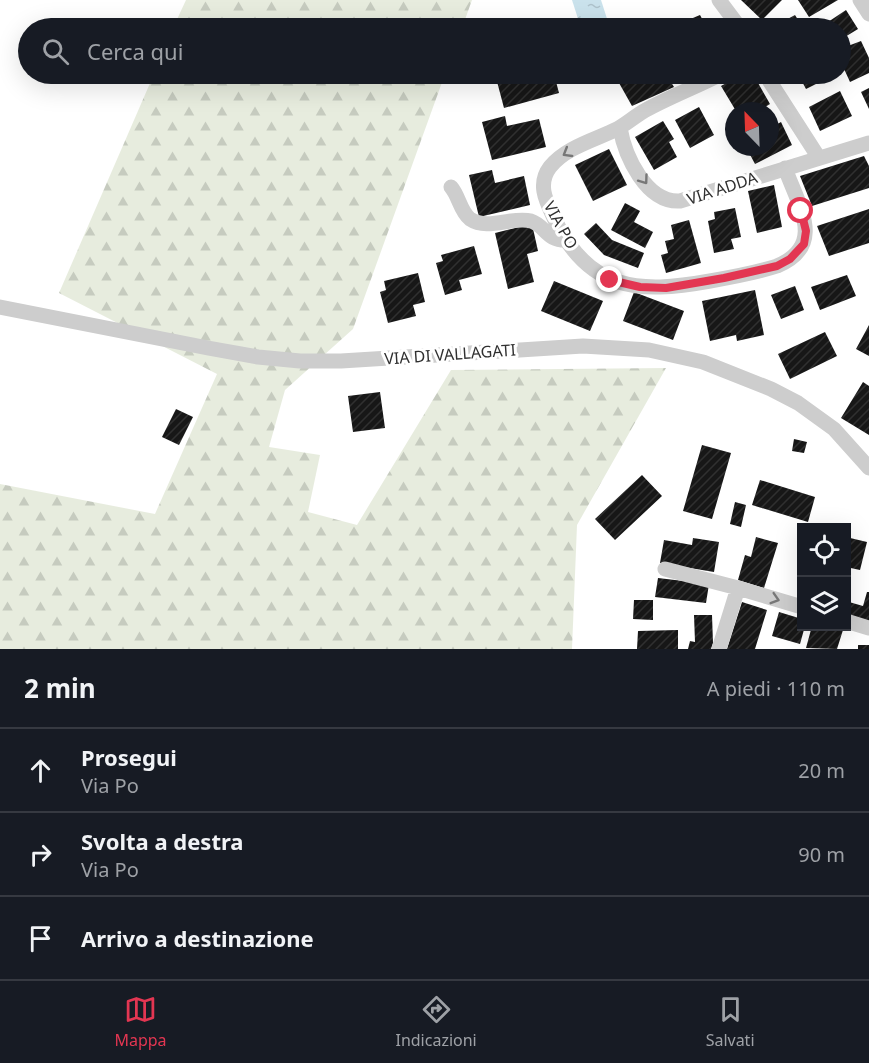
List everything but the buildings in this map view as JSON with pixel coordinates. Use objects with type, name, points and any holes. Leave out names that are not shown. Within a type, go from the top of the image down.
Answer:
[{"type":"street","points":[[719,0],[732,18]]},
{"type":"street","points":[[860,0],[869,14]]},
{"type":"street","points":[[620,128],[645,111],[700,84]]},
{"type":"street","points":[[771,84],[819,158]]},
{"type":"street","name":"VIA ADDA","points":[[620,128],[625,145],[642,178],[658,196],[665,200],[680,201],[869,143]]},
{"type":"street","name":"VIA PO","points":[[620,128],[562,155],[547,173],[543,184],[545,196],[559,228],[575,253],[595,271],[610,280],[640,287],[678,287],[770,268],[790,259],[799,251],[805,240],[804,221],[785,168]]},
{"type":"street","points":[[452,187],[465,213],[472,220],[486,223],[529,221],[552,238],[567,240]]},
{"type":"street","name":"VIA DI VALLAGATI","points":[[0,307],[258,357],[300,361],[341,361],[583,346],[649,350],[704,362],[771,389],[798,403],[834,429],[869,468]]},
{"type":"street","points":[[665,569],[797,606]]},
{"type":"street","points":[[719,648],[738,588]]},
{"type":"street","points":[[851,623],[869,628]]},
{"type":"green space","points":[[186,0],[472,0],[466,18],[178,18]]},
{"type":"green space","points":[[150,84],[441,84],[353,329],[285,390],[269,447],[320,455],[308,512],[357,525],[451,370],[666,368],[577,525],[572,649],[0,649],[0,484],[155,514],[217,374],[59,293]]},
{"type":"water","points":[[572,0],[601,0],[607,18],[578,18]]},
{"type":"route","points":[[610,280],[640,287],[678,287],[777,266],[790,259],[804,244],[806,231],[801,211]]}]
